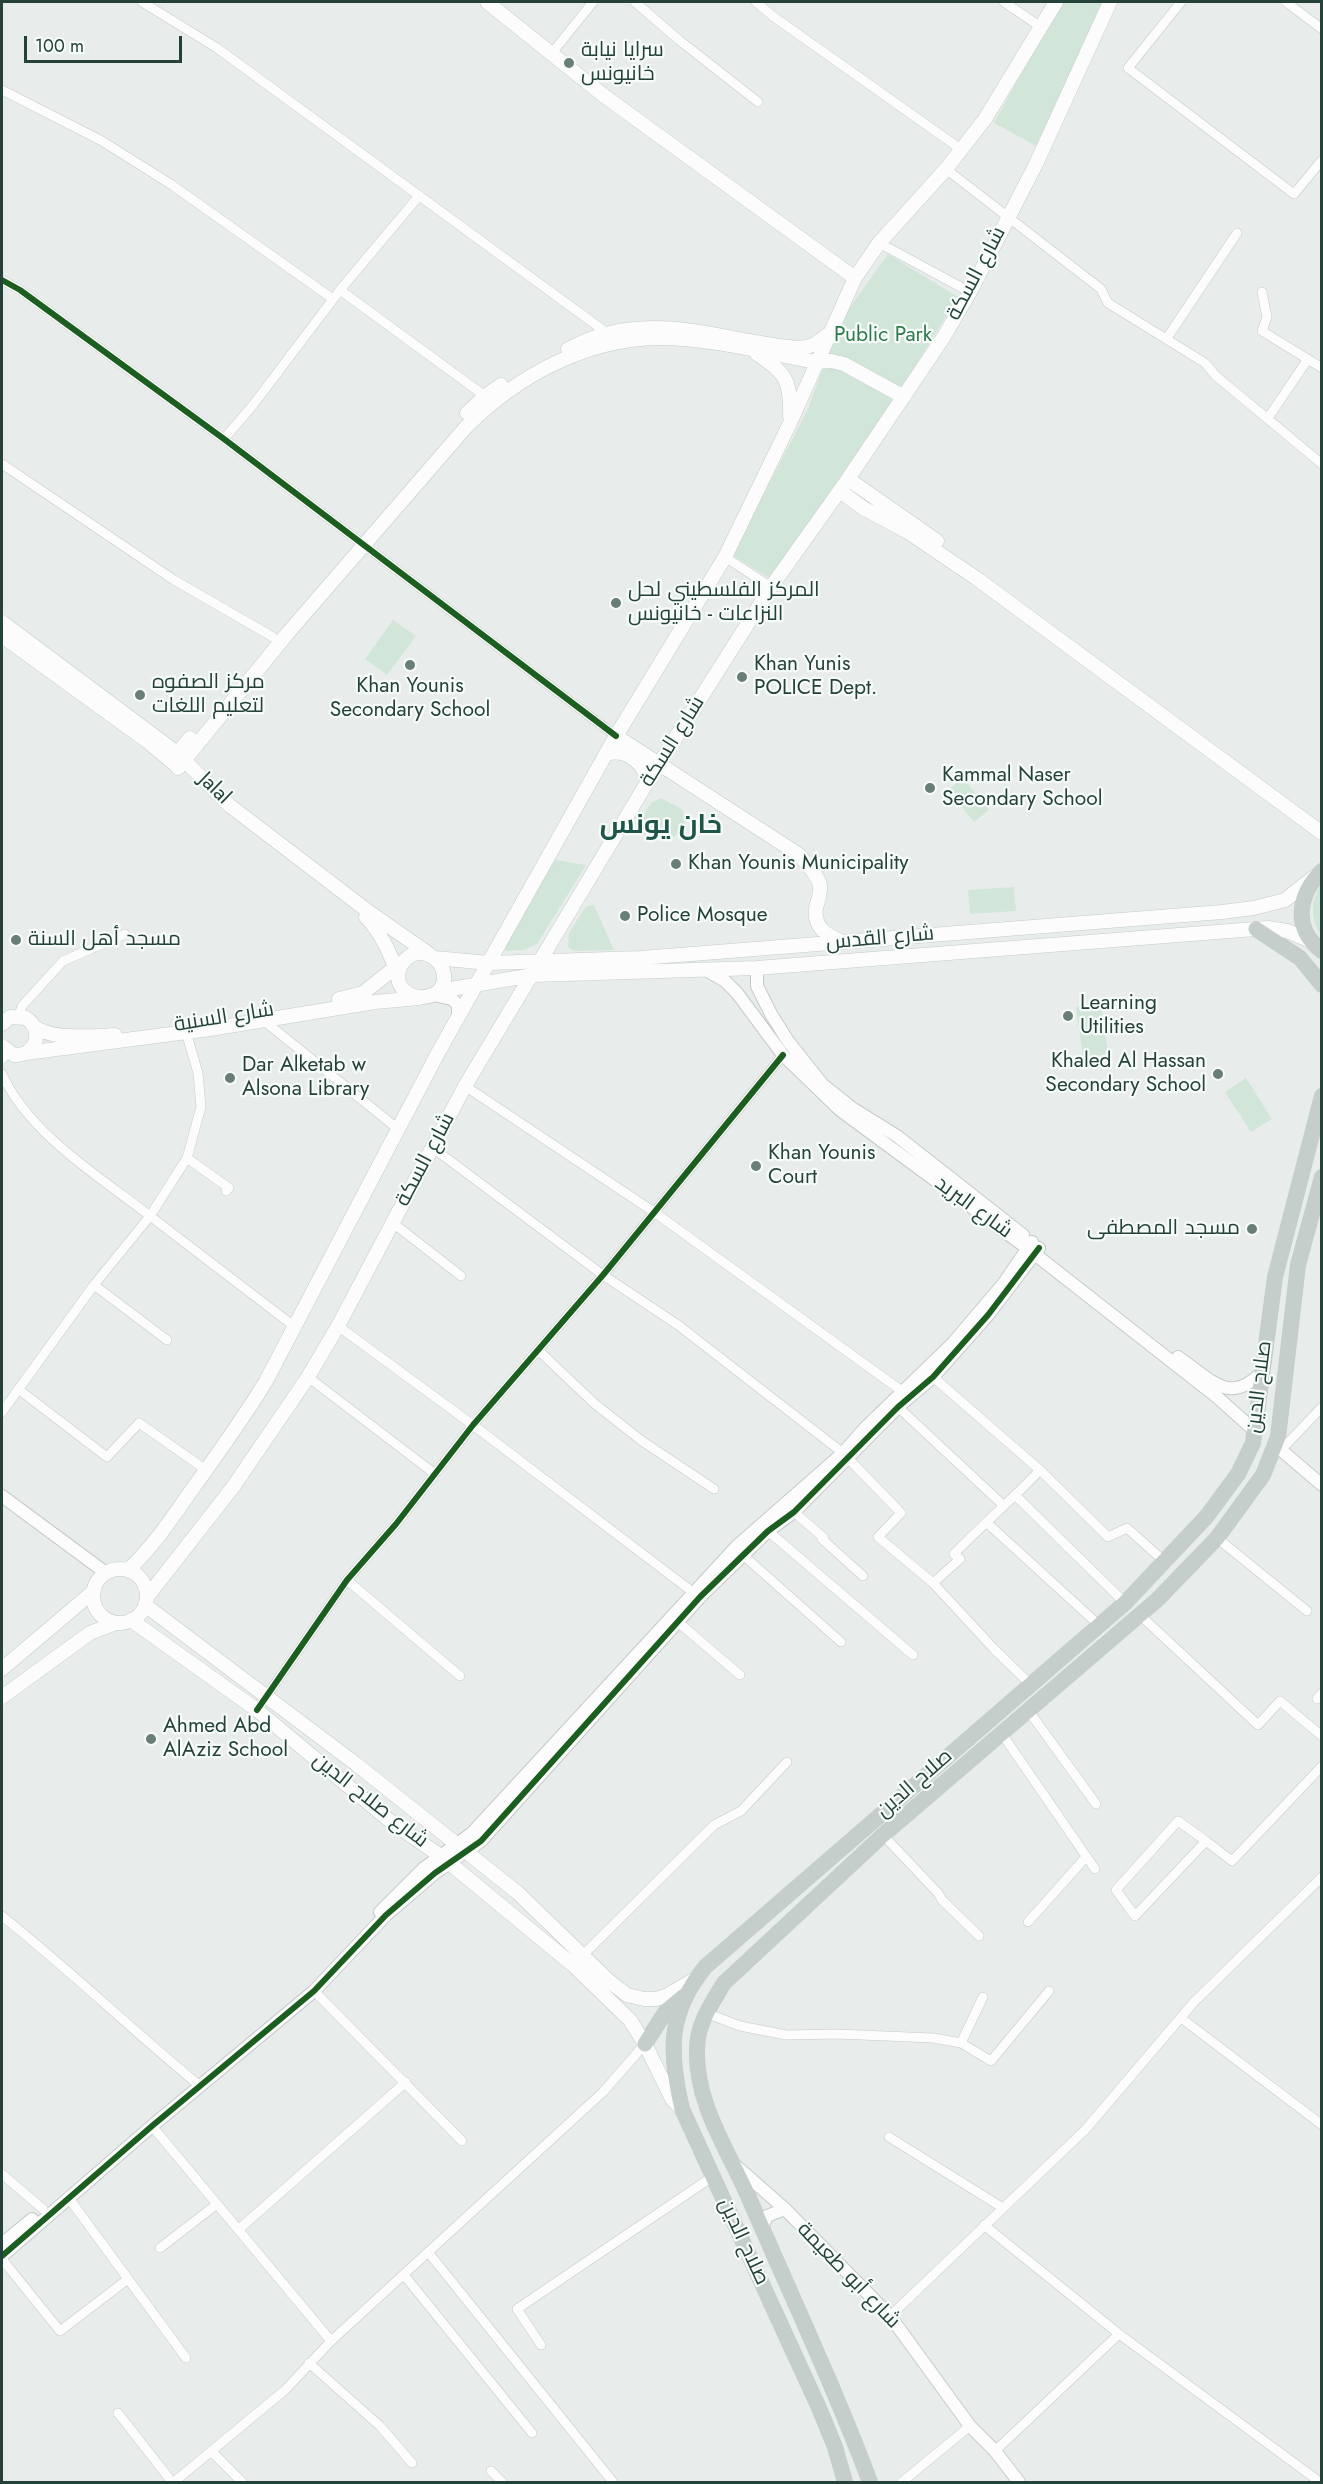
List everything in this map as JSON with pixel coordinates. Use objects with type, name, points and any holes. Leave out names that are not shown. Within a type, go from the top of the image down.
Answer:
[{"type":"highway","points":[[1318,949],[1302,920],[1301,906],[1304,893],[1319,874]]},
{"type":"highway","points":[[1256,929],[1300,958],[1322,985]]},
{"type":"highway","name":"صلاح الدين","points":[[845,2482],[835,2446],[819,2408],[682,2109],[672,2050],[675,2021],[686,1995],[705,1967],[1125,1603],[1207,1516],[1238,1474],[1253,1443],[1275,1277],[1315,1144],[1322,1096]]},
{"type":"highway","name":"صلاح الدين","points":[[870,2482],[762,2228],[710,2116],[699,2076],[696,2049],[699,2031],[706,2013],[724,1983],[883,1835],[1140,1615],[1196,1562],[1217,1538],[1263,1475],[1278,1446],[1298,1265],[1322,1177]]},
{"type":"highway","points":[[1025,1688],[1016,1702],[1027,1712]]},
{"type":"highway","points":[[645,2044],[666,2011],[686,1995]]},
{"type":"main road","points":[[487,2],[603,95],[855,278]]},
{"type":"main road","name":"شارع السكة","points":[[128,1570],[143,1556],[239,1425],[295,1328],[458,1017],[616,736],[726,556],[790,423],[855,278],[879,243],[962,150],[1005,88],[1056,2]]},
{"type":"main road","name":"شارع السكة","points":[[146,1601],[233,1487],[308,1377],[338,1326],[465,1086],[648,782],[771,587],[904,397],[970,292],[1035,164],[1110,2]]},
{"type":"main road","points":[[178,761],[281,640],[458,422],[485,396],[543,360],[607,333],[632,329],[679,328],[807,348],[818,343],[831,332]]},
{"type":"main road","points":[[178,761],[273,637],[472,421],[497,398],[541,370],[584,352],[625,341],[660,338],[695,340],[817,362],[831,361],[844,364],[904,397]]},
{"type":"main road","points":[[753,351],[775,366],[783,375],[790,398],[790,423]]},
{"type":"main road","points":[[848,479],[916,526],[1322,823]]},
{"type":"main road","points":[[840,491],[863,508],[908,532],[976,578],[1322,833]]},
{"type":"main road","name":"Jalal","points":[[2,622],[178,761],[229,805],[369,912],[432,956]]},
{"type":"main road","name":"Jalal","points":[[2,636],[178,761],[226,809],[256,829],[364,915],[382,938],[399,970]]},
{"type":"main road","points":[[616,736],[798,854],[819,882],[820,896],[816,909],[819,925],[829,936],[845,943]]},
{"type":"main road","points":[[606,754],[618,752],[633,758],[644,769],[648,782]]},
{"type":"main road","name":"شارع القدس","points":[[432,956],[489,963],[541,962],[845,943],[1254,908],[1285,900],[1319,874]]},
{"type":"main road","name":"شارع القدس","points":[[436,993],[533,975],[757,968],[1268,928],[1287,931],[1318,949]]},
{"type":"main road","points":[[414,954],[432,956],[440,963],[444,978],[436,993],[419,998],[406,992],[399,970],[414,954]]},
{"type":"main road","name":"شارع السنية","points":[[8,1017],[26,1017],[35,1027],[48,1034],[113,1035],[354,996],[399,970]]},
{"type":"main road","name":"شارع السنية","points":[[4,1053],[20,1055],[375,1002],[419,998]]},
{"type":"main road","points":[[26,1053],[31,1050],[37,1040],[35,1027]]},
{"type":"main road","points":[[2,1697],[90,1633],[131,1620],[141,1613],[146,1601],[142,1580],[128,1570],[119,1569],[106,1573],[97,1582],[94,1591],[96,1608],[101,1615],[116,1623]]},
{"type":"main road","points":[[2,1669],[94,1591]]},
{"type":"main road","name":"شارع صلاح الدين","points":[[146,1601],[518,1893],[609,1981],[627,1995],[649,2000],[666,1996],[695,1979]]},
{"type":"main road","name":"شارع صلاح الدين","points":[[131,1620],[257,1710],[390,1821],[446,1861],[573,1965],[630,2020],[645,2044],[672,2099],[682,2109]]},
{"type":"street","points":[[142,2],[217,48],[607,333]]},
{"type":"street","points":[[552,53],[593,2]]},
{"type":"street","points":[[635,2],[758,102]]},
{"type":"street","points":[[756,2],[962,150]]},
{"type":"street","points":[[1004,2],[1041,27]]},
{"type":"street","points":[[1181,2],[1128,68],[1294,194],[1322,160]]},
{"type":"street","points":[[1286,2],[1322,29]]},
{"type":"street","points":[[2,90],[102,141],[172,185],[333,298]]},
{"type":"street","points":[[946,169],[1101,289],[1108,303],[1205,363],[1216,376],[1322,464]]},
{"type":"street","points":[[224,439],[253,405],[333,298],[419,196]]},
{"type":"street","points":[[1167,338],[1237,233]]},
{"type":"street","points":[[879,243],[970,292]]},
{"type":"street","points":[[2,280],[20,290],[224,439],[616,736]]},
{"type":"street","points":[[340,290],[485,396]]},
{"type":"street","points":[[1262,292],[1267,317],[1262,331],[1322,368]]},
{"type":"street","points":[[1268,418],[1308,359]]},
{"type":"street","points":[[2,464],[174,580],[273,637]]},
{"type":"street","points":[[726,556],[771,587]]},
{"type":"street","points":[[8,1017],[22,1006],[63,961],[125,934]]},
{"type":"street","name":"شارع البريد","points":[[757,968],[757,986],[771,1014],[788,1041],[823,1085],[852,1108],[897,1136],[1217,1397],[1255,1431]]},
{"type":"street","name":"شارع البريد","points":[[706,970],[725,981],[738,993],[783,1055],[840,1110],[1033,1248],[1171,1353],[1230,1389],[1243,1388],[1251,1384],[1263,1371]]},
{"type":"street","points":[[436,993],[458,1005],[458,1017]]},
{"type":"street","points":[[263,1020],[398,1129]]},
{"type":"street","points":[[2,1412],[94,1285],[150,1216],[187,1158],[201,1107],[198,1074],[186,1032]]},
{"type":"street","points":[[257,1710],[346,1580],[396,1524],[473,1425],[603,1275],[783,1055]]},
{"type":"street","points":[[2,1074],[8,1089],[23,1109],[52,1140],[295,1328]]},
{"type":"street","points":[[465,1086],[654,1212],[906,1394]]},
{"type":"street","points":[[433,1148],[603,1275],[678,1325],[846,1456],[901,1513],[878,1537],[933,1583],[994,1649],[1025,1688]]},
{"type":"street","points":[[187,1158],[229,1188],[226,1191]]},
{"type":"street","points":[[393,1223],[461,1276]]},
{"type":"street","points":[[2,2244],[171,2103],[314,1991],[386,1915],[460,1849],[472,1833],[697,1595],[745,1539],[846,1456],[898,1407],[906,1394],[933,1377],[994,1307],[1033,1248]]},
{"type":"street","points":[[460,1849],[481,1841],[678,1622],[697,1595],[768,1531],[794,1512],[953,1343],[1033,1248]]},
{"type":"street","points":[[94,1285],[167,1340]]},
{"type":"street","points":[[338,1326],[697,1595]]},
{"type":"street","points":[[537,1350],[595,1404],[642,1441],[714,1490]]},
{"type":"street","points":[[308,1377],[435,1474]]},
{"type":"street","points":[[933,1377],[1040,1470],[1108,1537],[1127,1528],[1165,1562]]},
{"type":"street","points":[[18,1389],[107,1457],[139,1423],[206,1470]]},
{"type":"street","points":[[898,1407],[1003,1505]]},
{"type":"street","points":[[1322,1407],[1278,1446],[1322,1485]]},
{"type":"street","points":[[933,1583],[960,1559],[954,1554],[1003,1505],[1016,1496],[1040,1470]]},
{"type":"street","points":[[2,1496],[106,1573]]},
{"type":"street","points":[[1016,1496],[1125,1603]]},
{"type":"street","points":[[794,1512],[863,1576]]},
{"type":"street","points":[[986,1522],[1100,1626]]},
{"type":"street","points":[[768,1531],[913,1655]]},
{"type":"street","points":[[1217,1538],[1307,1611]]},
{"type":"street","points":[[743,1555],[841,1642]]},
{"type":"street","points":[[346,1580],[460,1676]]},
{"type":"street","points":[[1140,1615],[1258,1725],[1280,1701],[1322,1736]]},
{"type":"street","points":[[678,1622],[740,1675]]},
{"type":"street","points":[[1027,1712],[1096,1804]]},
{"type":"street","points":[[1002,1734],[1095,1869]]},
{"type":"street","points":[[584,1956],[714,1825],[741,1811],[787,1762]]},
{"type":"street","points":[[1206,1841],[1135,1917],[1116,1890],[1178,1821],[1206,1841],[1232,1861],[1322,1766]]},
{"type":"street","points":[[883,1835],[942,1900],[979,1936]]},
{"type":"street","points":[[1028,1922],[1086,1857]]},
{"type":"street","points":[[128,2279],[60,2331],[2,2258],[68,2197],[152,2126],[196,2084],[308,1987],[397,1893],[424,1868],[446,1861]]},
{"type":"street","points":[[890,2316],[1085,2130],[1194,2002],[1322,1877]]},
{"type":"street","points":[[2,1916],[46,1951],[196,2084]]},
{"type":"street","points":[[314,1991],[462,2141]]},
{"type":"street","points":[[706,2013],[740,2026],[786,2035],[837,2034],[933,2038],[961,2043],[991,2061],[1049,1991]]},
{"type":"street","points":[[961,2043],[983,1997]]},
{"type":"street","points":[[1181,2018],[1322,2125]]},
{"type":"street","points":[[118,2414],[173,2482],[285,2390],[331,2340],[603,2092],[645,2044]]},
{"type":"street","points":[[238,2230],[406,2082]]},
{"type":"street","points":[[152,2126],[331,2340]]},
{"type":"street","points":[[889,2137],[1003,2208]]},
{"type":"street","name":"شارع أبو طعيمة","points":[[734,2164],[785,2209],[890,2316],[970,2426],[995,2451],[1019,2482]]},
{"type":"street","points":[[2,2174],[43,2209]]},
{"type":"street","points":[[541,2345],[517,2309],[712,2177]]},
{"type":"street","points":[[68,2197],[186,2358]]},
{"type":"street","points":[[160,2248],[216,2204]]},
{"type":"street","points":[[762,2228],[767,2216],[785,2209]]},
{"type":"street","points":[[984,2225],[1119,2334],[1320,2482]]},
{"type":"street","points":[[428,2252],[613,2482]]},
{"type":"street","points":[[404,2275],[531,2433]]},
{"type":"street","points":[[995,2451],[1119,2334]]},
{"type":"street","points":[[309,2363],[380,2426],[412,2463]]},
{"type":"street","points":[[902,2482],[970,2426]]},
{"type":"street","points":[[210,2451],[242,2482]]},
{"type":"street","points":[[491,2471],[502,2482]]},
{"type":"green space","points":[[1061,2],[1106,2],[1038,147],[994,123]]},
{"type":"green space","name":"Public Park","points":[[888,254],[958,297],[907,379],[771,579],[732,555],[807,411],[841,320]]},
{"type":"green space","points":[[393,620],[416,636],[387,675],[365,659]]},
{"type":"green space","points":[[963,778],[989,810],[974,822],[948,790]]},
{"type":"green space","points":[[661,798],[682,809],[686,821],[674,837],[671,835],[668,837],[660,831],[652,841],[634,829],[651,803]]},
{"type":"green space","points":[[555,860],[586,865],[537,944],[524,950],[506,951],[504,944]]},
{"type":"green space","points":[[1321,885],[1321,935],[1313,916],[1313,904]]},
{"type":"green space","points":[[1014,887],[1016,911],[970,914],[968,890]]},
{"type":"green space","points":[[594,905],[614,950],[574,951],[568,947],[569,933],[586,906]]},
{"type":"green space","points":[[1101,1004],[1108,1054],[1083,1058],[1076,1007]]},
{"type":"green space","points":[[1246,1078],[1272,1119],[1251,1132],[1225,1092]]},
{"type":"cycle path","points":[[2,280],[20,290],[224,439],[616,736]]},
{"type":"cycle path","points":[[257,1710],[347,1580],[396,1524],[473,1425],[603,1275],[783,1055]]},
{"type":"cycle path","points":[[2,2256],[152,2126],[314,1991],[386,1915],[435,1873],[481,1841],[700,1597],[768,1531],[794,1512],[898,1407],[933,1377],[988,1315],[1039,1248]]},
{"type":"place","name":"سرايا نيابة خانيونس","points":[[569,63]]},
{"type":"place","name":"المركز الفلسطيني لحل النزاعات - خانيونس","points":[[616,603]]},
{"type":"place","name":"Khan Younis Secondary School","points":[[410,665]]},
{"type":"place","name":"Khan Yunis POLICE Dept.","points":[[742,677]]},
{"type":"place","name":"مركز الصفوه لتعليم اللغات","points":[[140,695]]},
{"type":"place","name":"Kammal Naser Secondary School","points":[[930,788]]},
{"type":"place","name":"Khan Younis Municipality","points":[[676,864]]},
{"type":"place","name":"Police Mosque","points":[[625,916]]},
{"type":"place","name":"مسجد أهل السنة","points":[[16,940]]},
{"type":"place","name":"Learning Utilities","points":[[1068,1016]]},
{"type":"place","name":"Khaled Al Hassan Secondary School","points":[[1218,1074]]},
{"type":"place","name":"Dar Alketab w Alsona Library","points":[[230,1078]]},
{"type":"place","name":"Khan Younis Court","points":[[756,1166]]},
{"type":"place","name":"مسجد المصطفى","points":[[1252,1229]]},
{"type":"place","name":"Ahmed Abd AlAziz School","points":[[151,1739]]},
{"type":"district","name":"خان يونس","points":[[661,826]]}]
